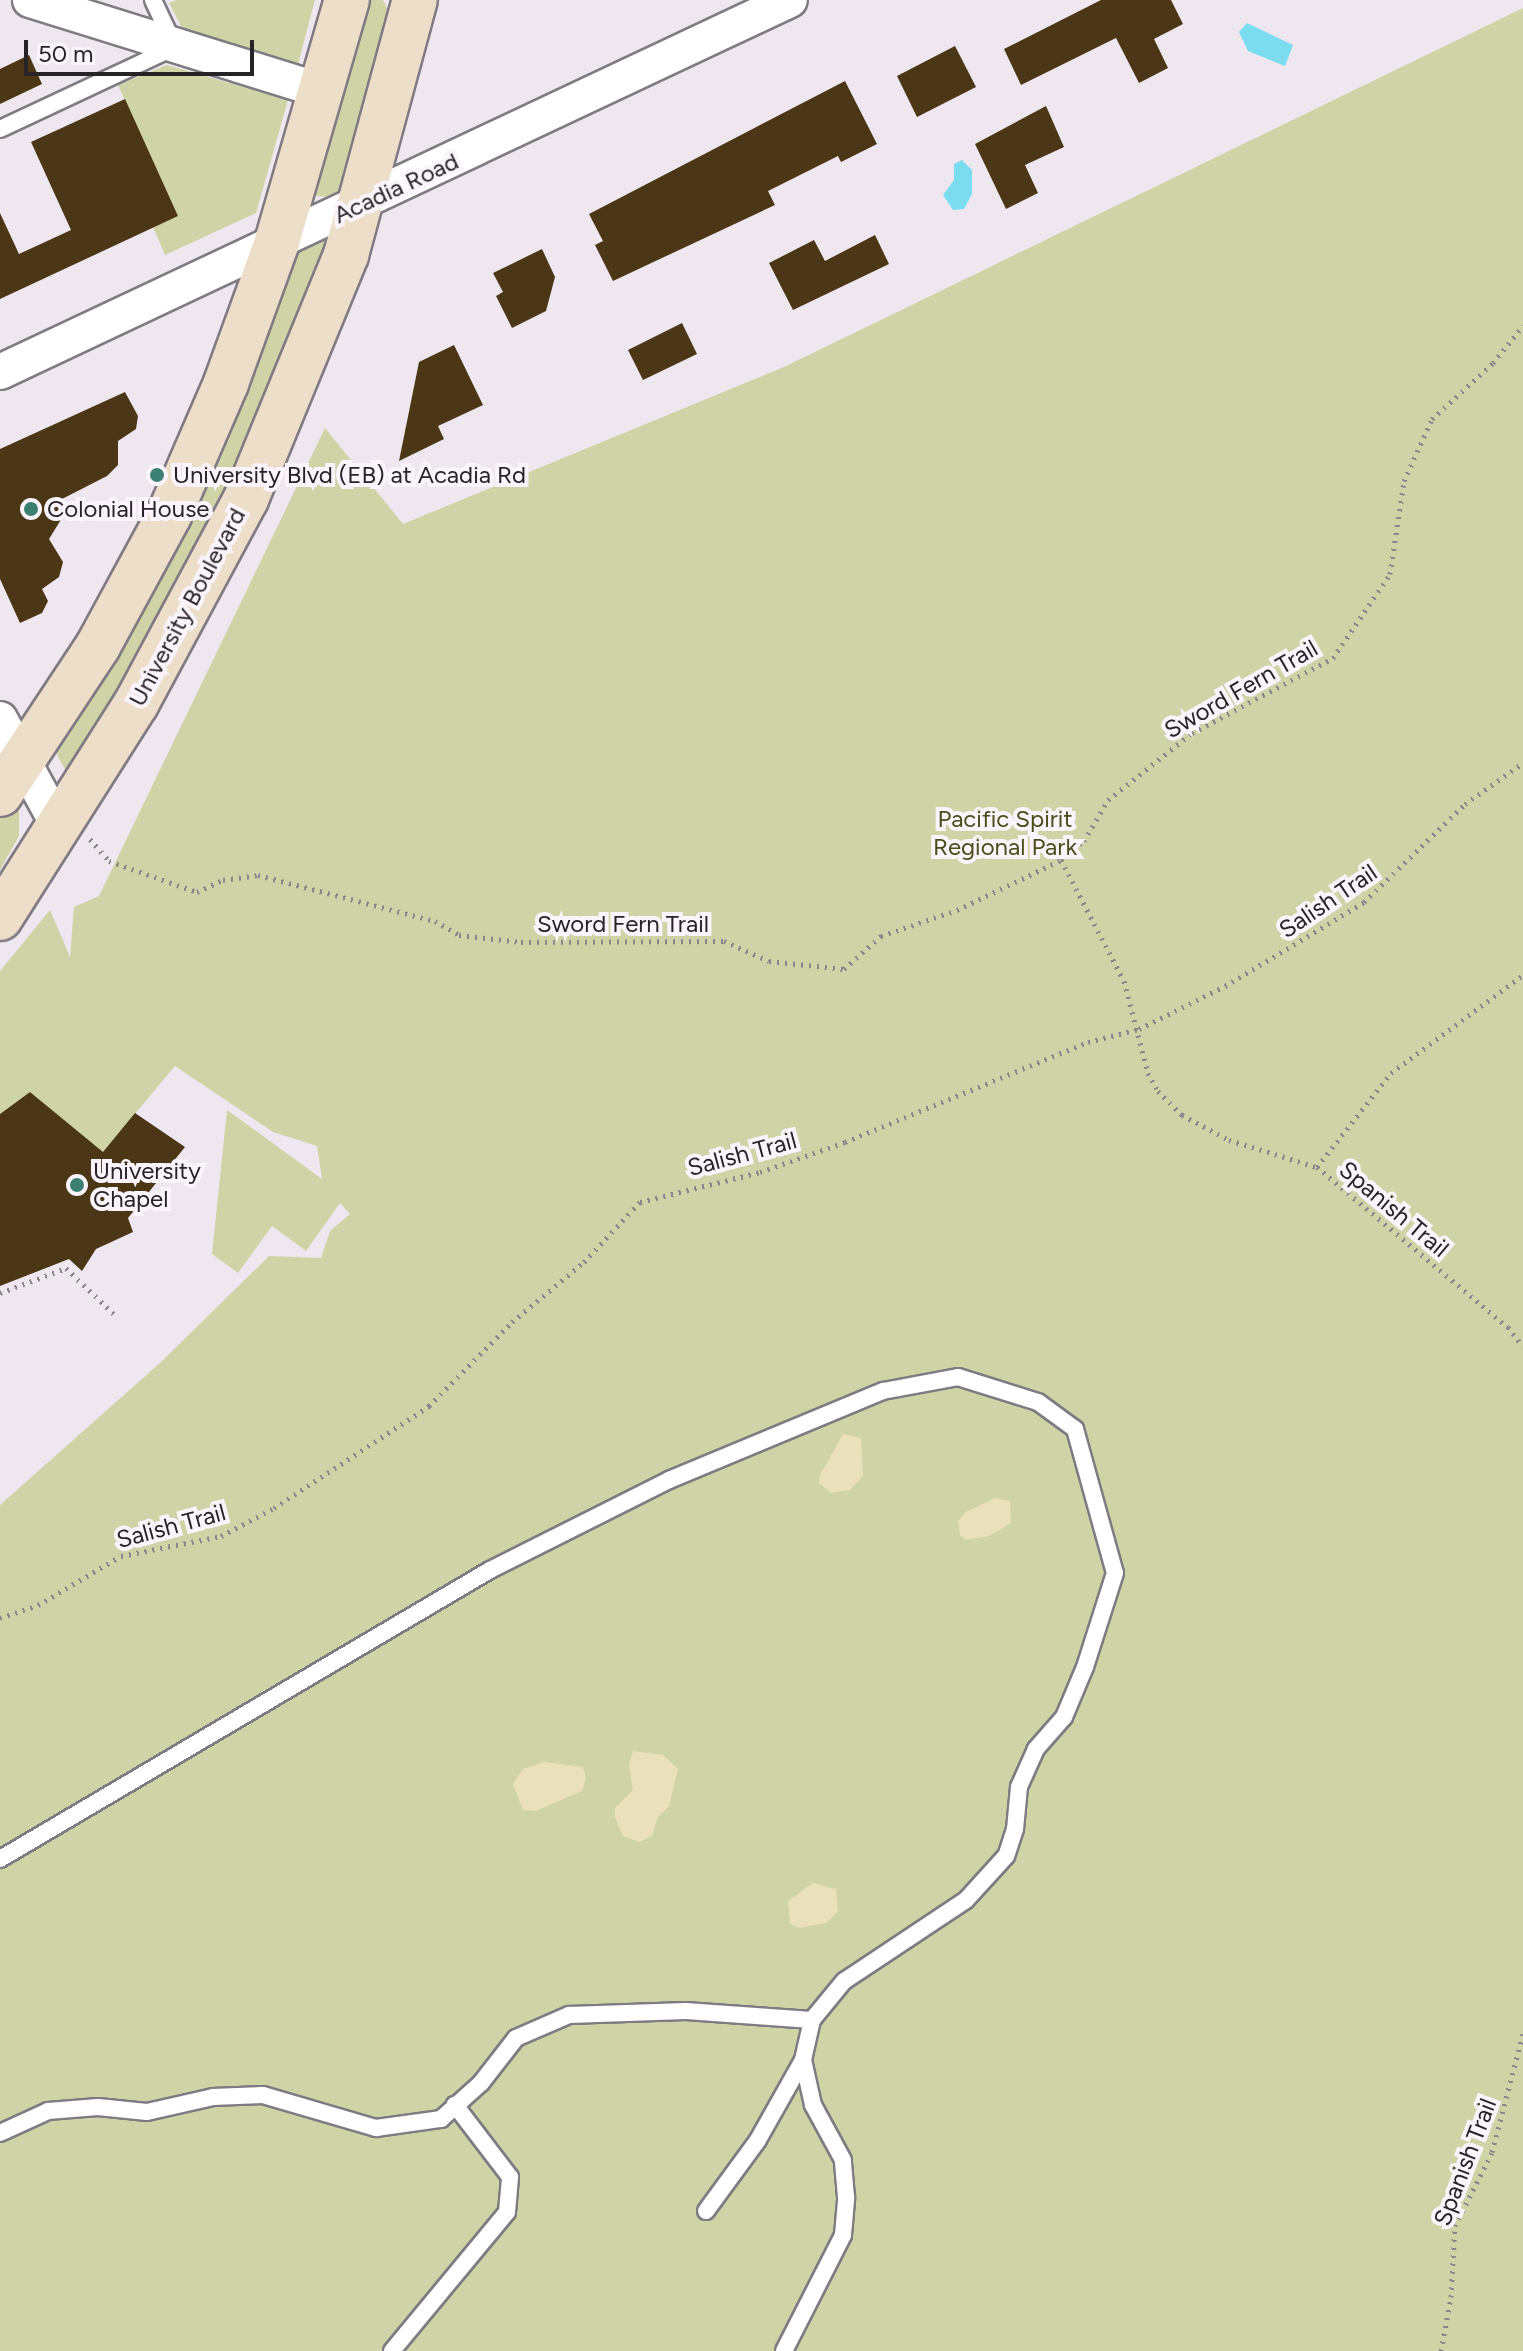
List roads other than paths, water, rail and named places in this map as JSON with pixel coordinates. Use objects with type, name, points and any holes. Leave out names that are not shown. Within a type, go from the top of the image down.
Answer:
[{"type":"main road","points":[[12,779],[98,646],[169,515],[226,383],[277,242],[347,0]]},
{"type":"main road","name":"University Boulevard","points":[[0,918],[72,825],[246,499],[309,352],[361,204],[415,0]]},
{"type":"street","points":[[30,0],[323,91]]},
{"type":"street","name":"Acadia Road","points":[[0,372],[790,0]]},
{"type":"street","points":[[0,719],[12,779],[72,825]]},
{"type":"lane","points":[[0,129],[175,47],[153,0]]},
{"type":"lane","points":[[0,1859],[490,1570],[669,1480],[883,1391],[958,1377],[1038,1402],[1075,1429],[1115,1573],[1064,1717],[1036,1749],[1019,1787],[1015,1829],[1006,1856],[966,1900],[844,1981],[812,2020],[803,2060],[758,2140],[706,2211]]},
{"type":"lane","points":[[0,2133],[48,2111],[98,2107],[147,2112],[213,2097],[263,2095],[376,2128],[441,2119],[516,2038],[569,2015],[686,2011],[812,2020]]},
{"type":"lane","points":[[784,2351],[843,2235],[846,2197],[843,2160],[813,2105],[803,2060]]},
{"type":"lane","points":[[392,2351],[507,2212],[510,2177],[455,2105]]},
{"type":"water","points":[[1247,23],[1293,45],[1285,66],[1248,51],[1239,32]]},
{"type":"water","points":[[962,160],[972,170],[972,194],[964,209],[953,210],[943,195],[954,180],[954,164]]},
{"type":"place","name":"University Blvd (EB) at Acadia Rd","points":[[157,475]]},
{"type":"place","name":"Colonial House","points":[[31,509]]},
{"type":"place","name":"University Chapel","points":[[77,1185]]},
{"type":"park label","name":"Pacific Spirit Regional Park","points":[[1005,833]]}]
